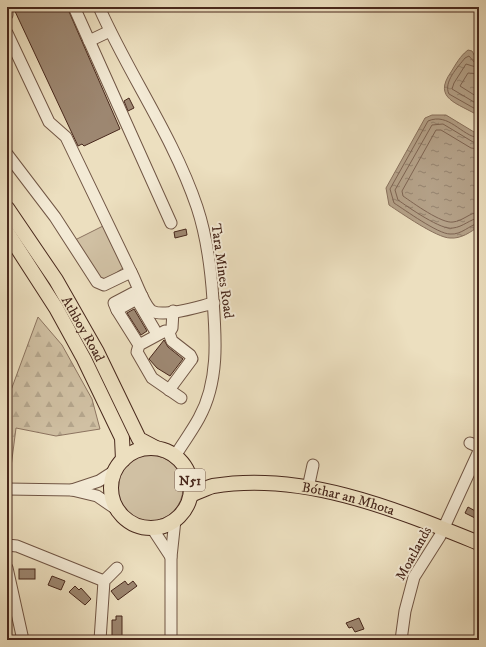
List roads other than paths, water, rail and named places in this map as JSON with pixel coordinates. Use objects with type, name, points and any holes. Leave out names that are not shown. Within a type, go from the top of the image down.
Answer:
[{"type":"main road","name":"Athboy Road","points":[[7,208],[56,280],[97,352],[139,439],[156,448]]},
{"type":"main road","name":"Athboy Road","points":[[7,232],[56,308],[84,359],[122,438],[119,465]]},
{"type":"main road","name":"N51","points":[[156,448],[175,456],[183,464],[191,483],[190,495],[183,512],[175,520]]},
{"type":"main road","points":[[156,448],[138,451],[119,465],[111,487],[112,496],[119,511],[131,522],[140,526],[152,528],[163,526],[175,520]]},
{"type":"main road","name":"N51","points":[[188,473],[212,486]]},
{"type":"main road","name":"Bóthar an Mhota","points":[[190,495],[212,486],[244,484],[270,484],[308,488],[367,502],[479,542]]},
{"type":"street","points":[[74,7],[171,223]]},
{"type":"street","name":"Tara Mines Road","points":[[99,7],[110,31],[168,138],[191,191],[204,231],[214,303],[215,360],[209,393],[200,417],[175,456]]},
{"type":"street","points":[[7,10],[7,15]]},
{"type":"street","points":[[89,41],[110,31]]},
{"type":"street","points":[[7,33],[49,122],[66,137],[131,272],[131,301],[148,339]]},
{"type":"street","points":[[7,154],[55,217],[97,282],[104,285],[131,272]]},
{"type":"street","points":[[131,301],[162,314],[214,303]]},
{"type":"street","points":[[131,301],[148,339]]},
{"type":"street","points":[[169,390],[192,359],[190,355],[172,341],[170,333],[172,328],[173,311]]},
{"type":"street","points":[[170,333],[165,331],[148,339],[137,352],[152,378],[181,398]]},
{"type":"street","name":"Moatlands","points":[[401,640],[405,611],[412,582],[444,529],[479,451]]},
{"type":"street","points":[[72,490],[98,481],[119,465]]},
{"type":"street","points":[[308,488],[313,466]]},
{"type":"street","points":[[7,489],[72,490],[97,496],[119,511]]},
{"type":"street","points":[[171,640],[171,557],[175,520]]},
{"type":"street","points":[[152,528],[171,557]]},
{"type":"street","points":[[7,545],[17,546],[104,581]]},
{"type":"street","points":[[7,568],[23,640]]},
{"type":"street","points":[[100,640],[104,581],[117,568]]},
{"type":"water","points":[[468,50],[472,51],[477,60],[479,58],[479,116],[450,99],[444,88],[446,81],[460,57]]},
{"type":"water","points":[[432,115],[446,115],[479,135],[479,226],[469,233],[454,238],[444,237],[437,234],[389,205],[386,188],[425,118]]}]
